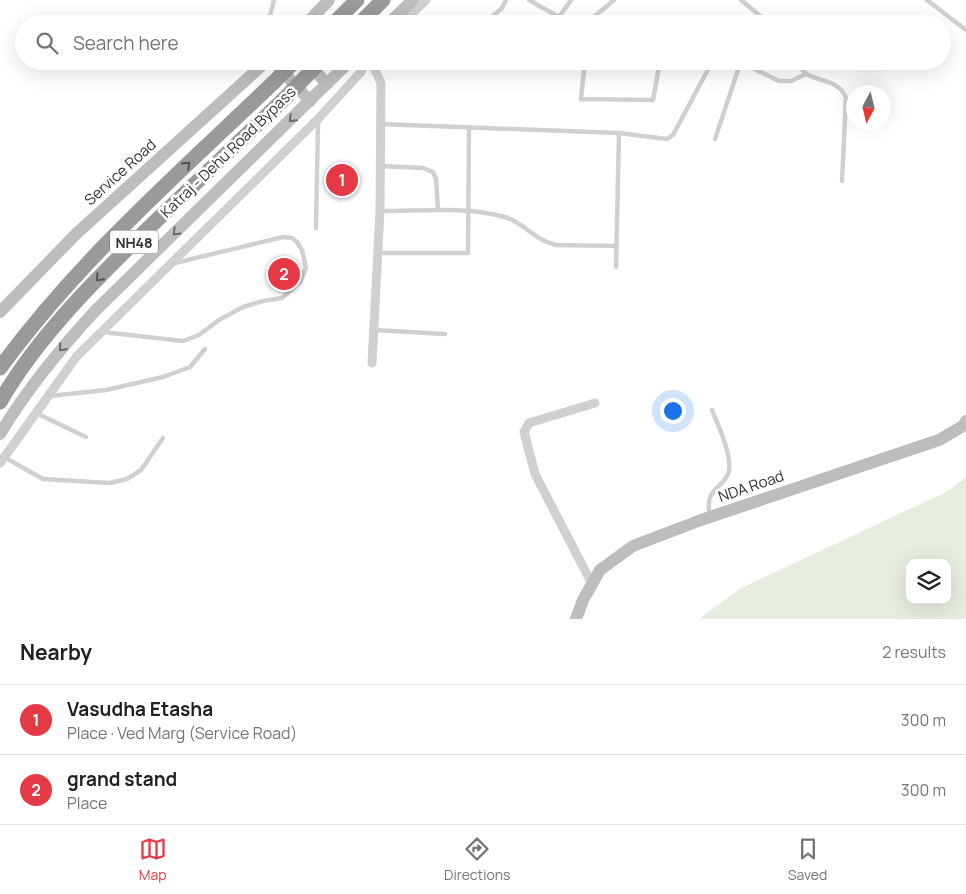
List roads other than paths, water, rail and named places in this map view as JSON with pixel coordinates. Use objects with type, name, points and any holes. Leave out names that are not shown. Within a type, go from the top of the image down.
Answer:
[{"type":"highway","points":[[342,15],[357,0]]},
{"type":"highway","points":[[368,15],[383,0]]},
{"type":"highway","name":"Katraj - Dehu Road Bypass","points":[[0,368],[59,294],[108,240],[286,70]]},
{"type":"highway","name":"Katraj - Dehu Road Bypass","points":[[0,402],[33,354],[66,313],[106,269],[312,70]]},
{"type":"street","points":[[315,15],[329,0]]},
{"type":"street","points":[[397,15],[413,0]]},
{"type":"street","points":[[410,15],[426,0]]},
{"type":"street","name":"Service Road","points":[[0,312],[76,234],[257,70]]},
{"type":"street","points":[[281,70],[310,101]]},
{"type":"street","points":[[314,70],[327,84]]},
{"type":"street","points":[[0,434],[58,352],[95,311],[341,70]]},
{"type":"street","points":[[2,460],[77,356],[318,119],[362,70]]},
{"type":"street","points":[[372,363],[380,211],[381,83],[376,70]]},
{"type":"street","points":[[592,584],[535,474],[524,432],[529,423],[595,403]]},
{"type":"street","name":"NDA Road","points":[[576,619],[583,600],[600,570],[633,546],[710,517],[939,440],[963,426],[966,421]]},
{"type":"lane","points":[[270,15],[274,0]]},
{"type":"lane","points":[[494,15],[502,8],[506,0]]},
{"type":"lane","points":[[528,0],[555,15]]},
{"type":"lane","points":[[560,15],[571,0]]},
{"type":"lane","points":[[597,15],[614,0]]},
{"type":"lane","points":[[741,0],[755,15]]},
{"type":"lane","points":[[927,0],[946,15]]},
{"type":"lane","points":[[951,18],[966,30]]},
{"type":"lane","points":[[584,70],[581,99],[653,100],[658,70]]},
{"type":"lane","points":[[380,124],[619,133],[668,139],[673,134],[708,70]]},
{"type":"lane","points":[[715,139],[737,70]]},
{"type":"lane","points":[[756,70],[779,81],[791,81],[806,74]]},
{"type":"lane","points":[[801,70],[806,74],[844,90],[846,98],[842,181]]},
{"type":"lane","points":[[316,228],[318,119]]},
{"type":"lane","points":[[378,253],[468,253],[469,127]]},
{"type":"lane","points":[[616,268],[619,133]]},
{"type":"lane","points":[[380,166],[423,168],[433,172],[436,179],[438,210]]},
{"type":"lane","points":[[380,211],[438,210],[469,212],[506,218],[548,243],[556,245],[616,246]]},
{"type":"lane","points":[[102,332],[183,341],[199,336],[220,320],[243,307],[282,298],[300,282],[306,268],[302,250],[297,242],[292,238],[282,237],[171,264]]},
{"type":"lane","points":[[374,330],[446,334]]},
{"type":"lane","points":[[48,396],[106,390],[163,377],[190,367],[205,349]]},
{"type":"lane","points":[[710,517],[709,501],[714,490],[729,474],[730,468],[712,410]]},
{"type":"lane","points":[[36,413],[86,437]]},
{"type":"lane","points":[[2,460],[39,478],[110,483],[127,479],[141,470],[163,438]]},
{"type":"place","name":"Vasudha Etasha","points":[[342,180]]},
{"type":"place","name":"grand stand","points":[[284,274]]}]
